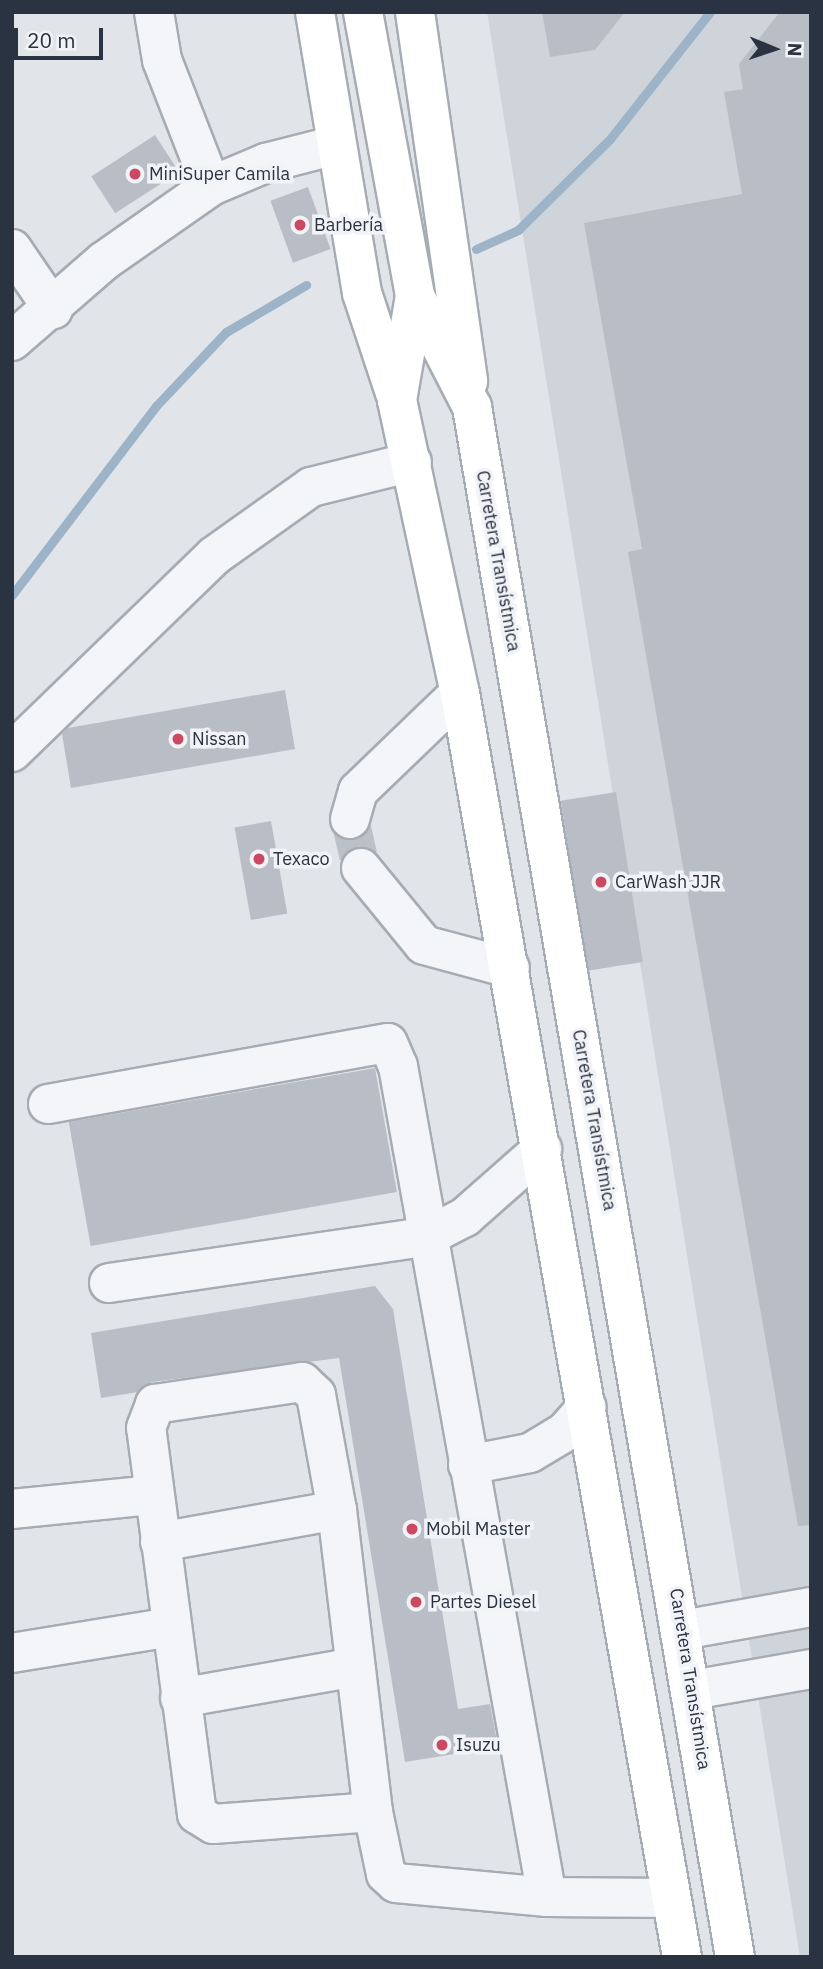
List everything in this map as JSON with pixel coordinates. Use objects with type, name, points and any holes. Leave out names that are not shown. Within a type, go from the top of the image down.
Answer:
[{"type":"main road","points":[[314,12],[362,293],[397,400]]},
{"type":"main road","name":"Carretera Transístmica","points":[[363,12],[415,296],[472,407],[682,1630],[735,1957]]},
{"type":"main road","points":[[415,12],[472,407]]},
{"type":"main road","name":"Carretera Transístmica","points":[[415,296],[397,400],[460,693],[682,1957]]},
{"type":"street","points":[[154,12],[162,60],[211,186]]},
{"type":"street","points":[[12,341],[52,309],[103,261],[211,186],[266,163],[336,145]]},
{"type":"street","points":[[12,249],[52,309]]},
{"type":"street","points":[[12,752],[215,556],[311,487],[412,462]]},
{"type":"street","points":[[350,819],[358,791],[460,693]]},
{"type":"street","points":[[361,868],[424,944],[510,968]]},
{"type":"street","points":[[48,1104],[388,1043],[398,1066],[426,1237],[547,1897]]},
{"type":"street","points":[[109,1283],[426,1237],[466,1217],[542,1149]]},
{"type":"street","points":[[373,1812],[203,1820],[197,1814],[146,1428],[155,1404],[302,1382],[316,1395],[323,1421],[337,1510],[380,1856],[396,1883],[547,1897],[671,1898]]},
{"type":"street","points":[[468,1465],[530,1452],[565,1432],[587,1407]]},
{"type":"street","points":[[12,1509],[153,1495]]},
{"type":"street","points":[[160,1542],[337,1510]]},
{"type":"street","points":[[682,1630],[811,1607]]},
{"type":"street","points":[[12,1653],[171,1627]]},
{"type":"street","points":[[180,1698],[355,1667]]},
{"type":"street","points":[[692,1690],[811,1669]]},
{"type":"shaded area","points":[[487,12],[811,12],[811,1957],[800,1957]]},
{"type":"building","points":[[542,12],[625,12],[595,50],[550,57]]},
{"type":"building","points":[[780,12],[811,12],[811,1525],[798,1526],[628,552],[642,549],[584,223],[742,194],[724,92],[743,89],[739,64]]},
{"type":"building","name":"MiniSuper Camila","points":[[155,135],[179,172],[115,213],[91,176]]},
{"type":"building","name":"Barbería","points":[[308,187],[331,249],[293,263],[270,201]]},
{"type":"building","name":"Nissan","points":[[285,690],[295,749],[71,788],[62,734],[68,728]]},
{"type":"building","name":"CarWash JJR","points":[[616,792],[643,962],[588,971],[561,801]]},
{"type":"building","name":"Texaco","points":[[271,821],[287,914],[251,920],[235,827]]},
{"type":"building","points":[[375,1068],[397,1192],[91,1246],[69,1122]]},
{"type":"building","points":[[375,1286],[393,1309],[458,1709],[490,1704],[498,1747],[405,1762],[339,1358],[152,1382],[138,1392],[101,1398],[91,1333]]},
{"type":"waterway","points":[[476,249],[518,230],[610,139],[710,12]]},
{"type":"waterway","points":[[12,595],[156,406],[226,332],[306,285]]},
{"type":"tunnel","points":[[350,819],[361,868]]},
{"type":"place","name":"MiniSuper Camila","points":[[135,174]]},
{"type":"place","name":"Barbería","points":[[300,225]]},
{"type":"place","name":"Nissan","points":[[178,739]]},
{"type":"place","name":"Texaco","points":[[259,859]]},
{"type":"place","name":"CarWash JJR","points":[[601,882]]},
{"type":"place","name":"Mobil Master","points":[[412,1529]]},
{"type":"place","name":"Partes Diesel","points":[[416,1602]]},
{"type":"place","name":"Isuzu","points":[[442,1745]]}]
